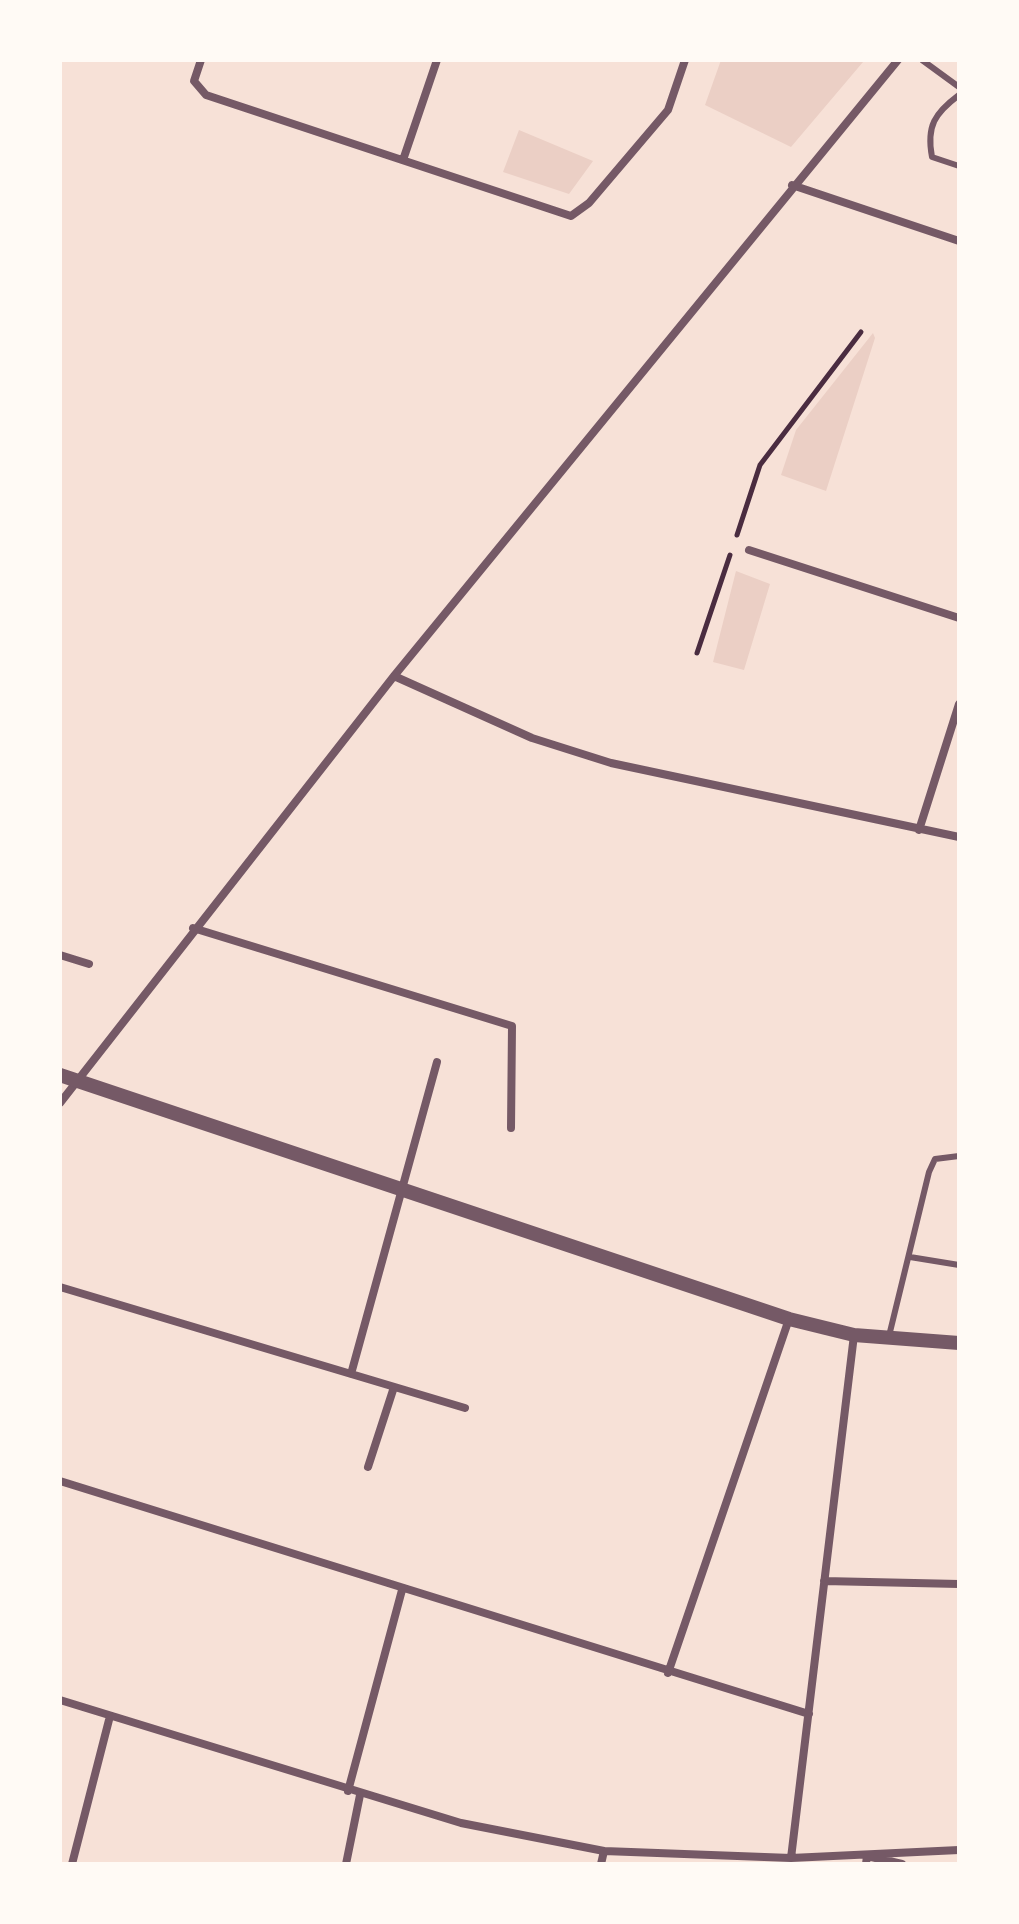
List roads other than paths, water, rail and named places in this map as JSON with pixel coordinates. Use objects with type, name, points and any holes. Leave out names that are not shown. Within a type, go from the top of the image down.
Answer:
[{"type":"street","points":[[201,60],[194,81],[206,95],[571,216],[589,203],[668,110],[685,60]]},
{"type":"street","points":[[403,160],[437,60]]},
{"type":"street","points":[[60,1103],[193,928],[394,676],[792,185],[898,60]]},
{"type":"street","points":[[792,185],[959,241]]},
{"type":"street","points":[[749,550],[959,618]]},
{"type":"street","points":[[394,676],[532,738],[611,763],[959,837]]},
{"type":"street","points":[[919,830],[959,704]]},
{"type":"street","points":[[193,928],[512,1026],[511,1128]]},
{"type":"street","points":[[60,955],[89,964]]},
{"type":"street","points":[[351,1374],[437,1062]]},
{"type":"street","points":[[60,1075],[789,1319],[854,1335],[959,1343]]},
{"type":"street","points":[[60,1287],[465,1408]]},
{"type":"street","points":[[668,1673],[789,1319]]},
{"type":"street","points":[[791,1858],[854,1335]]},
{"type":"street","points":[[368,1467],[394,1387]]},
{"type":"street","points":[[60,1481],[668,1673],[809,1714]]},
{"type":"street","points":[[824,1581],[959,1584]]},
{"type":"street","points":[[348,1791],[402,1590]]},
{"type":"street","points":[[60,1700],[360,1795],[461,1823],[604,1851],[867,1860],[902,1864]]},
{"type":"street","points":[[72,1864],[110,1716]]},
{"type":"street","points":[[346,1864],[360,1795]]},
{"type":"street","points":[[867,1860],[959,1850]]},
{"type":"street","points":[[601,1864],[604,1851]]},
{"type":"lane","points":[[922,60],[959,87]]},
{"type":"lane","points":[[959,95],[935,113],[928,137],[932,157],[959,166]]},
{"type":"lane","points":[[888,1339],[935,1159],[959,1156]]},
{"type":"lane","points":[[910,1257],[959,1265]]}]
